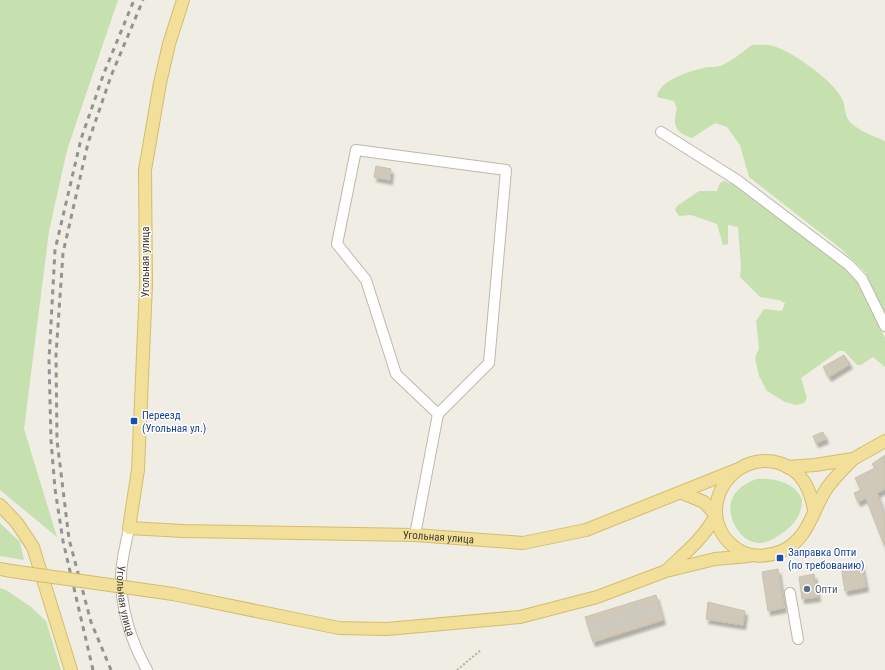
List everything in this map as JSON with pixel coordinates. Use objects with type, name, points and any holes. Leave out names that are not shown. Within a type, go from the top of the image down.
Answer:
[{"type":"main road","name":"Угольная улица","points":[[183,0],[169,44],[160,83],[145,170],[146,285],[138,470],[129,528],[183,531],[415,534],[523,543],[586,530],[682,493],[736,470]]},
{"type":"main road","points":[[5,570],[173,594],[339,628],[387,629],[520,616],[597,597],[666,571],[714,559],[749,556],[778,552],[787,549],[803,533],[810,523],[814,510],[827,488],[853,459],[885,441]]},
{"type":"main road","points":[[787,467],[818,465],[853,459]]},
{"type":"main road","points":[[749,556],[736,550],[726,540],[719,528],[716,515],[716,502],[720,490],[726,479],[736,470],[748,464],[761,461],[774,462],[787,467],[799,475],[807,486],[814,510]]},
{"type":"main road","points":[[682,493],[704,502],[716,515]]},
{"type":"main road","points":[[0,505],[17,523],[33,547],[72,670]]},
{"type":"main road","points":[[666,571],[698,541],[709,528],[716,515]]},
{"type":"street","points":[[661,132],[737,180],[849,265],[862,279],[885,326]]},
{"type":"street","points":[[415,534],[438,414],[489,362],[506,170],[356,150],[336,244],[366,280],[396,374],[438,414]]},
{"type":"street","name":"Угольная улица","points":[[129,528],[121,576],[124,617],[147,670]]},
{"type":"street","points":[[790,593],[798,639]]},
{"type":"path","points":[[457,670],[481,650]]},
{"type":"green space","points":[[0,0],[118,0],[67,150],[49,231],[24,429],[57,537],[0,490]]},
{"type":"green space","points":[[752,45],[767,45],[784,50],[813,69],[838,92],[850,122],[862,131],[885,141],[885,313],[865,272],[840,248],[749,177],[740,145],[727,127],[715,123],[692,138],[686,136],[678,131],[676,127],[675,119],[677,109],[674,101],[657,97],[663,86],[677,77],[686,73],[724,64]]},
{"type":"green space","points":[[724,181],[733,184],[855,276],[885,338],[885,367],[873,357],[861,365],[857,365],[844,351],[839,351],[801,378],[807,398],[804,403],[796,405],[785,402],[767,391],[759,376],[755,358],[759,348],[756,321],[764,309],[782,311],[785,303],[779,300],[760,297],[740,277],[741,267],[738,227],[728,225],[728,244],[723,245],[717,224],[691,215],[679,216],[675,210],[677,206],[699,191],[717,191],[720,183]]},
{"type":"green space","points":[[756,479],[770,479],[783,482],[794,489],[802,499],[800,513],[792,525],[776,537],[762,543],[751,541],[739,532],[734,525],[730,509],[731,502],[736,492]]},
{"type":"green space","points":[[0,523],[20,542],[24,560],[0,556]]},
{"type":"green space","points":[[0,588],[6,590],[31,607],[46,621],[61,670],[0,670]]},
{"type":"building","points":[[376,166],[391,169],[390,180],[374,177]]},
{"type":"building","points":[[844,355],[850,364],[829,377],[823,367]]},
{"type":"building","points":[[823,432],[826,439],[816,443],[813,436]]},
{"type":"building","points":[[885,455],[885,489],[877,493],[885,515],[884,545],[866,498],[858,502],[854,493],[861,490],[855,478],[875,468],[872,464]]},
{"type":"building","points":[[861,562],[866,587],[845,591],[841,566]]},
{"type":"building","points":[[778,569],[784,608],[768,611],[762,572]]},
{"type":"building","points":[[814,574],[818,597],[802,599],[799,577]]},
{"type":"building","points":[[656,595],[663,620],[593,642],[585,617]]},
{"type":"building","points":[[708,602],[745,611],[743,625],[706,619]]},
{"type":"tunnel","points":[[590,631],[660,609]]},
{"type":"railway","points":[[93,670],[63,541],[55,489],[51,440],[49,360],[55,250],[81,139],[104,73],[134,0]]},
{"type":"railway","points":[[111,670],[91,622],[69,539],[57,440],[56,355],[63,253],[88,143],[111,76],[143,0]]},
{"type":"place","name":"Переезд (Угольная ул.)","points":[[134,421]]},
{"type":"place","name":"Заправка Опти (по требованию)","points":[[780,558]]},
{"type":"place","name":"Опти","points":[[807,589]]}]
